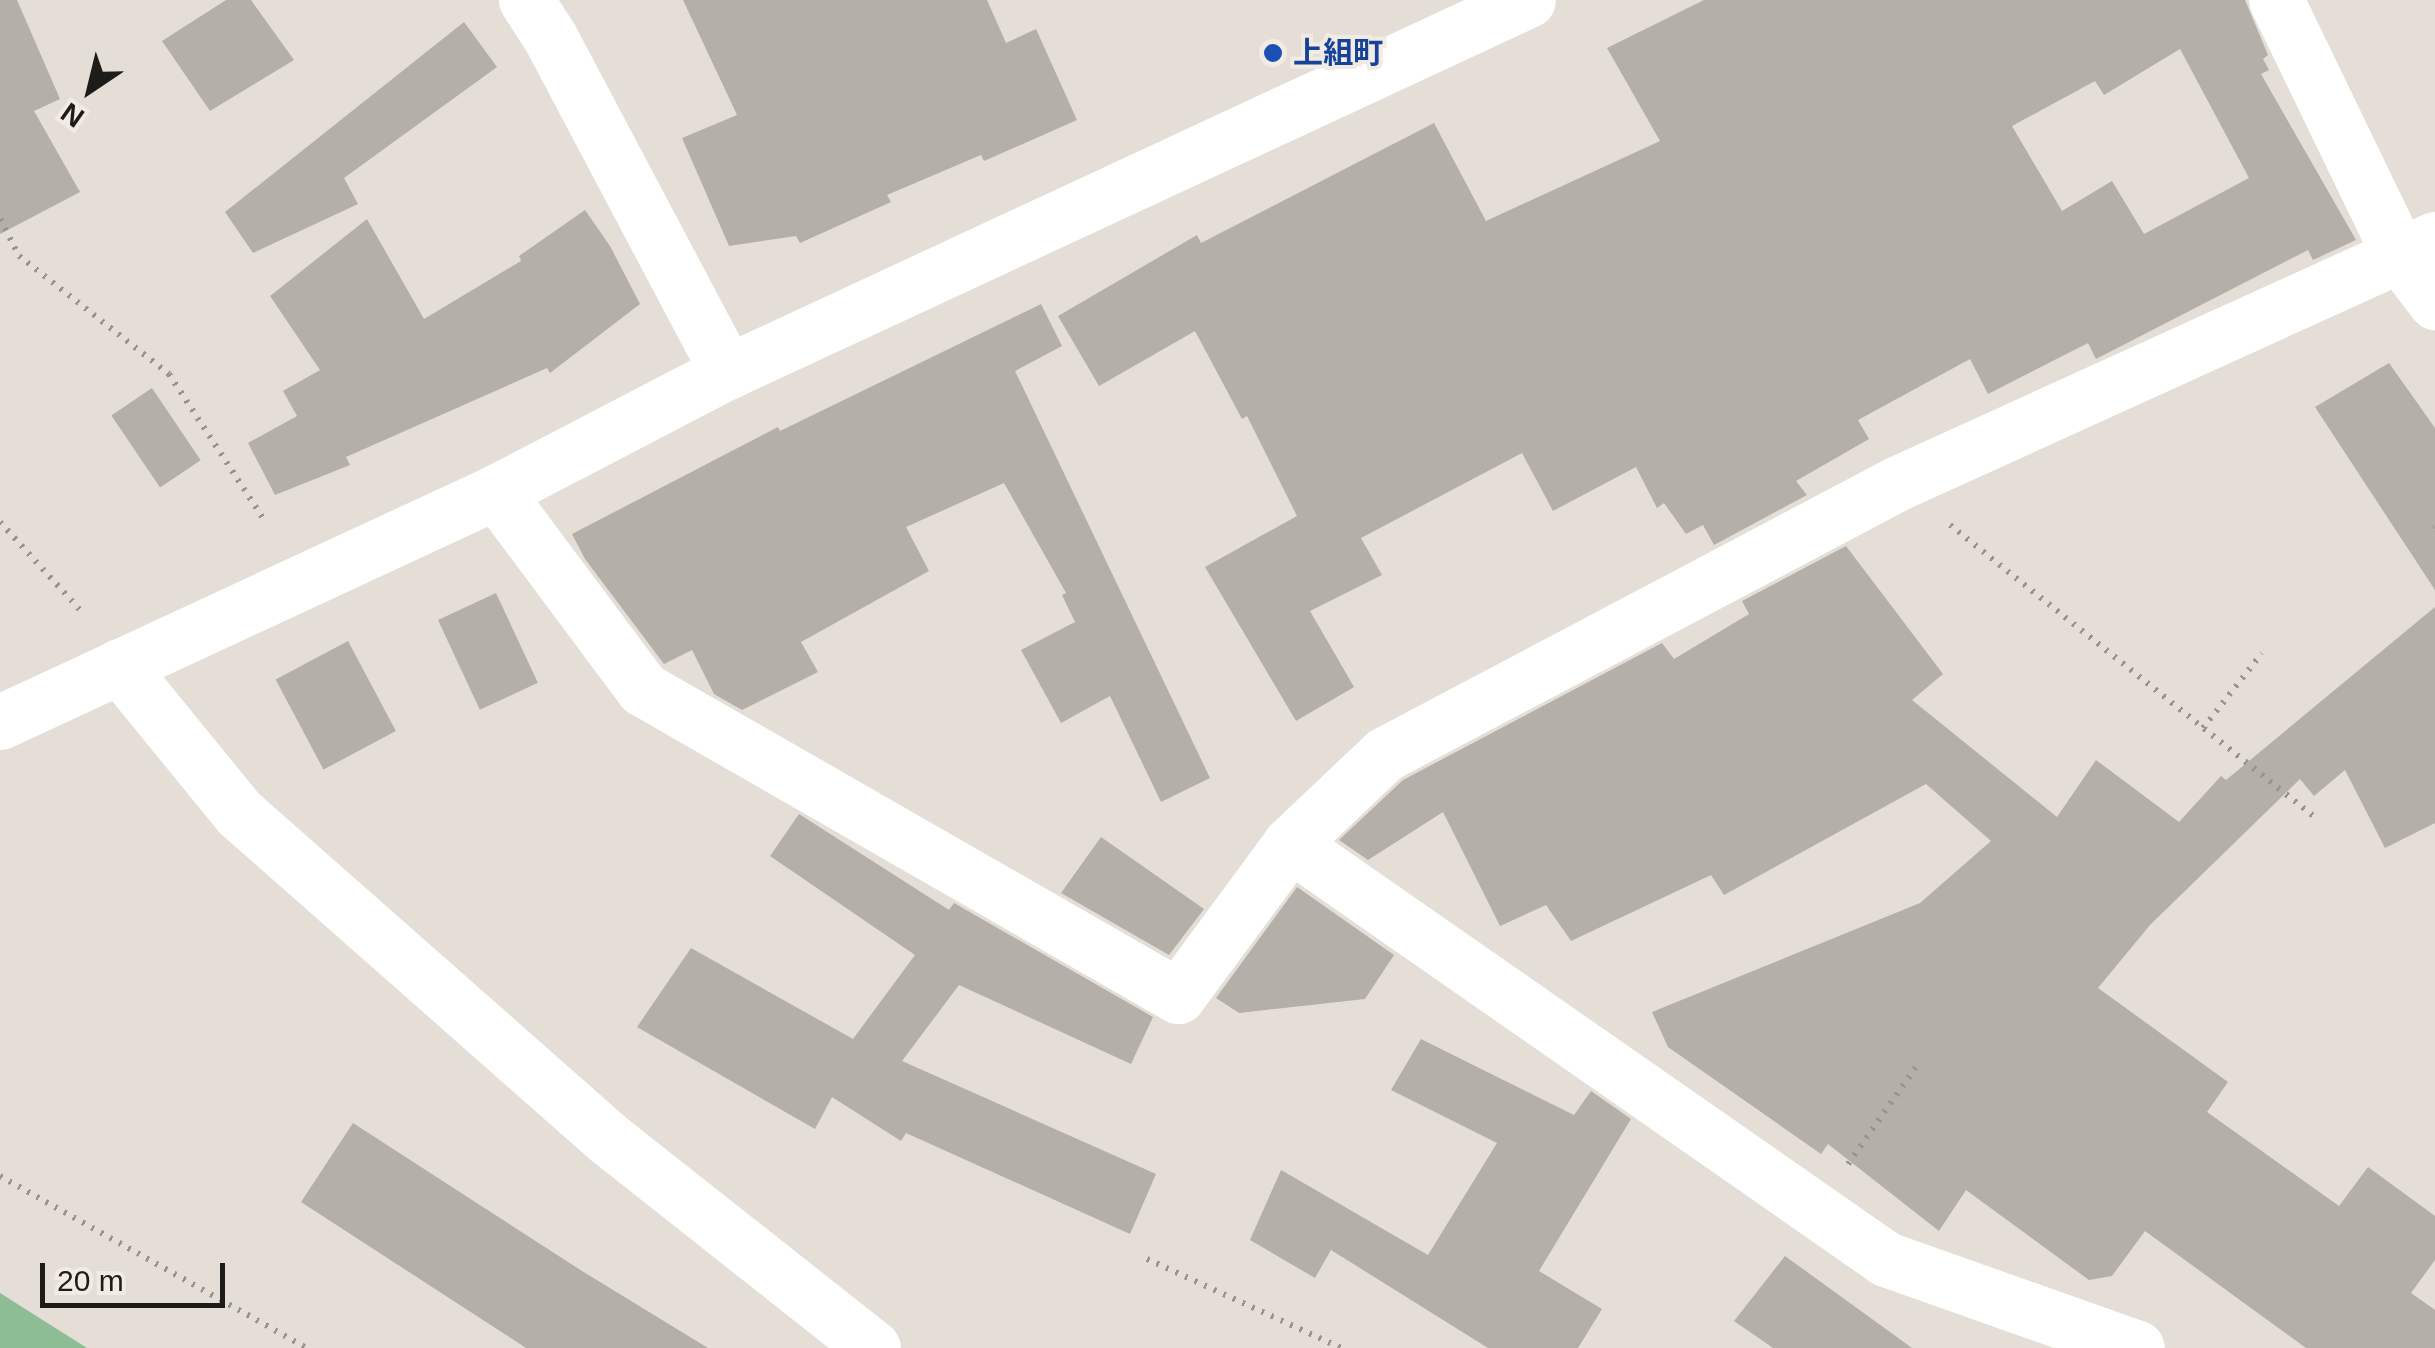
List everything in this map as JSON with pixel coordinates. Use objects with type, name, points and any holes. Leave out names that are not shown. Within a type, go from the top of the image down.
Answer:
[{"type":"street","points":[[526,0],[551,39],[727,372]]},
{"type":"street","points":[[0,722],[496,492],[727,372],[1528,0]]},
{"type":"street","points":[[2276,0],[2417,247],[2435,302]]},
{"type":"street","points":[[496,492],[643,690],[1178,996],[1290,844],[1385,754],[1898,483],[2417,247]]},
{"type":"street","points":[[119,666],[239,813],[610,1140],[872,1348]]},
{"type":"street","points":[[1290,844],[1886,1259],[2137,1348]]},
{"type":"path","points":[[0,219],[19,256],[169,374],[265,521]]},
{"type":"path","points":[[1898,483],[2313,816]]},
{"type":"path","points":[[0,522],[81,611]]},
{"type":"path","points":[[2203,728],[2262,653]]},
{"type":"path","points":[[1816,1210],[1920,1061]]},
{"type":"path","points":[[0,1176],[306,1348]]},
{"type":"path","points":[[1147,1259],[1341,1348]]},
{"type":"path","points":[[1310,1348],[1316,1337]]},
{"type":"green space","points":[[0,1293],[87,1348],[0,1348]]},
{"type":"building","points":[[0,0],[17,0],[60,99],[34,111],[80,192],[0,234]]},
{"type":"building","points":[[226,0],[251,0],[294,60],[210,111],[162,41]]},
{"type":"building","points":[[683,0],[987,0],[1006,43],[1036,29],[1077,120],[984,161],[981,155],[887,195],[891,202],[800,243],[796,236],[729,246],[682,138],[737,115]]},
{"type":"building","points":[[1704,0],[2245,0],[2268,55],[2263,59],[2269,70],[2261,74],[2356,240],[2313,260],[2308,250],[2096,359],[2088,343],[1988,394],[1970,359],[1858,420],[1869,439],[1796,481],[1807,495],[1714,545],[1703,525],[1686,534],[1664,503],[1657,508],[1636,467],[1553,511],[1522,453],[1361,538],[1382,575],[1310,611],[1354,687],[1296,721],[1205,567],[1297,516],[1247,416],[1242,419],[1195,331],[1099,386],[1058,316],[1197,235],[1201,243],[1434,123],[1486,221],[1660,141],[1607,48]],"holes":[[[2180,49],[2249,178],[2144,234],[2112,181],[2062,211],[2012,126],[2095,81],[2104,95]]]},
{"type":"building","points":[[464,22],[497,67],[344,178],[358,204],[253,253],[225,212]]},
{"type":"building","points":[[585,210],[610,246],[640,304],[550,373],[547,368],[346,457],[350,465],[275,495],[248,443],[297,416],[283,391],[320,370],[270,296],[367,219],[424,319],[521,261],[519,256]]},
{"type":"building","points":[[1041,304],[1062,346],[1015,371],[1210,778],[1161,802],[1110,696],[1061,723],[1021,650],[1075,622],[1062,595],[1066,593],[1004,483],[906,527],[929,571],[801,642],[818,672],[742,710],[714,694],[692,650],[664,664],[585,559],[572,534],[778,427],[780,431]]},
{"type":"building","points":[[2389,363],[2435,428],[2435,590],[2315,407]]},
{"type":"building","points":[[152,388],[201,460],[160,488],[111,415]]},
{"type":"building","points":[[1846,546],[1943,674],[1912,700],[2057,817],[2096,760],[2179,822],[2221,776],[2226,780],[2435,607],[2435,823],[2385,848],[2345,770],[2314,796],[2300,779],[2150,925],[2098,988],[2228,1082],[2207,1112],[2339,1206],[2368,1167],[2435,1216],[2435,1260],[2411,1293],[2435,1310],[2435,1348],[2306,1348],[2145,1231],[2112,1276],[2089,1280],[1966,1190],[1939,1231],[1828,1144],[1821,1154],[1668,1047],[1652,1012],[1920,903],[1991,841],[1926,784],[1724,895],[1711,875],[1571,941],[1546,905],[1500,926],[1443,812],[1368,860],[1339,840],[1403,780],[1662,643],[1674,659],[1749,614],[1742,601]]},
{"type":"building","points":[[496,593],[538,683],[480,710],[438,620]]},
{"type":"building","points":[[348,641],[396,731],[323,770],[276,679]]},
{"type":"building","points":[[799,814],[949,910],[954,903],[1153,1017],[1131,1064],[959,985],[902,1061],[1156,1174],[1130,1234],[906,1133],[901,1141],[832,1097],[815,1129],[637,1027],[691,948],[853,1039],[915,955],[770,856]]},
{"type":"building","points":[[1101,837],[1204,909],[1169,955],[1061,893]]},
{"type":"building","points":[[1297,887],[1394,955],[1365,999],[1239,1013],[1216,998]]},
{"type":"building","points":[[1421,1039],[1574,1115],[1591,1091],[1631,1119],[1539,1271],[1602,1309],[1578,1348],[1488,1348],[1331,1250],[1315,1278],[1250,1240],[1281,1170],[1428,1255],[1497,1143],[1391,1090]]},
{"type":"building","points":[[353,1123],[708,1348],[526,1348],[301,1202]]},
{"type":"building","points":[[1785,1256],[1912,1348],[1773,1348],[1734,1321]]},
{"type":"place","name":"上組町","points":[[1273,53]]}]
